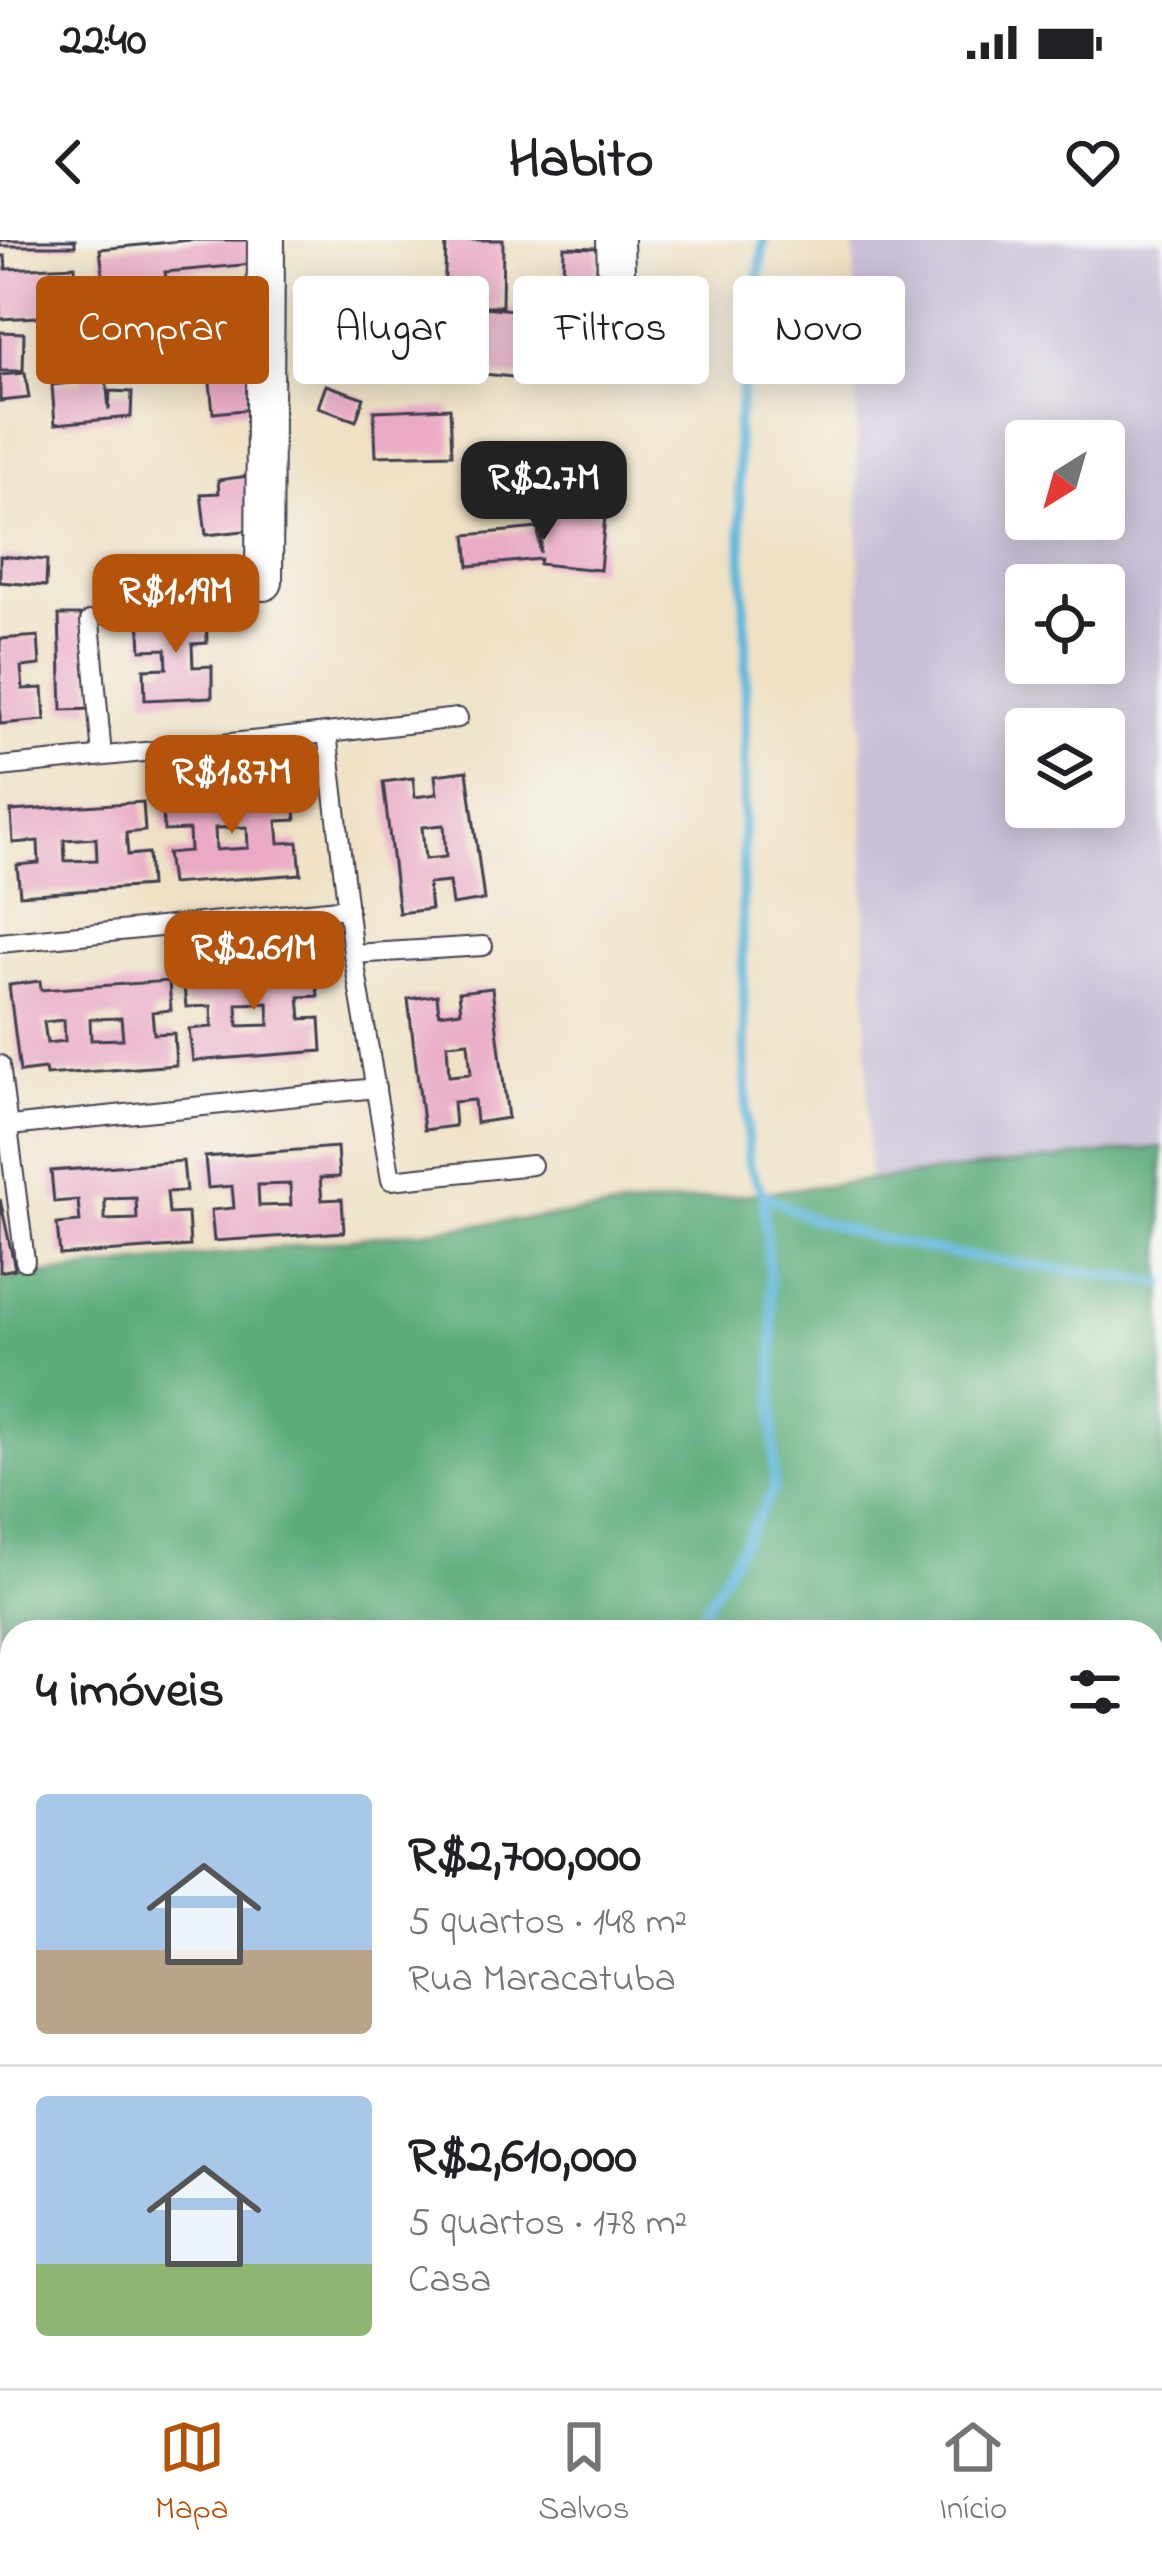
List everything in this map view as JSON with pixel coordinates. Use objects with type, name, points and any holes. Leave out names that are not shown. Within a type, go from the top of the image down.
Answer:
[{"type":"street","points":[[264,582],[266,240]]},
{"type":"street","points":[[615,240],[616,276]]},
{"type":"lane","points":[[90,621],[102,756]]},
{"type":"lane","points":[[0,767],[458,718]]},
{"type":"lane","points":[[327,733],[353,954],[391,1180],[532,1165]]},
{"type":"lane","points":[[0,943],[348,908]]},
{"type":"lane","points":[[353,954],[483,946]]},
{"type":"lane","points":[[0,1065],[4,1127],[26,1262]]},
{"type":"lane","points":[[4,1127],[376,1088]]},
{"type":"shaded area","points":[[854,240],[1162,240],[1162,1147],[869,1179],[856,384],[905,384],[905,276],[855,276]]},
{"type":"green space","points":[[1162,1147],[1162,1620],[0,1620],[0,1279]]},
{"type":"building","points":[[0,240],[75,240],[75,246],[0,246]]},
{"type":"building","points":[[250,240],[253,264],[165,272],[166,276],[103,276],[100,249]]},
{"type":"building","points":[[446,240],[503,240],[502,306],[489,306],[489,276],[445,276]]},
{"type":"building","points":[[564,247],[598,248],[597,276],[563,276]]},
{"type":"building","points":[[0,256],[5,256],[6,269],[75,266],[76,276],[36,276],[36,317],[0,319]]},
{"type":"building","points":[[489,308],[513,310],[513,377],[489,375]]},
{"type":"building","points":[[0,332],[24,333],[23,371],[0,371]]},
{"type":"building","points":[[25,373],[29,398],[0,401],[0,375]]},
{"type":"building","points":[[107,384],[109,410],[110,391],[132,392],[131,417],[55,424],[52,385]]},
{"type":"building","points":[[210,384],[261,384],[263,408],[213,413]]},
{"type":"building","points":[[326,385],[364,398],[356,421],[318,407]]},
{"type":"building","points":[[450,408],[452,454],[376,456],[374,411]]},
{"type":"building","points":[[596,458],[599,500],[569,502],[566,460]]},
{"type":"building","points":[[256,475],[263,529],[206,535],[201,494],[219,493],[218,480]]},
{"type":"building","points":[[545,509],[605,516],[600,570],[539,564],[540,559],[469,566],[466,535],[538,528],[540,553]]},
{"type":"building","points":[[0,556],[47,560],[46,586],[0,582]]},
{"type":"building","points":[[258,556],[263,587],[218,594],[213,563]]},
{"type":"building","points":[[206,613],[207,643],[192,644],[193,667],[212,666],[212,697],[145,700],[144,669],[167,668],[166,649],[141,650],[139,615]]},
{"type":"building","points":[[59,615],[89,615],[92,709],[62,710]]},
{"type":"building","points":[[38,636],[40,665],[21,667],[23,689],[43,688],[45,720],[0,724],[0,639]]},
{"type":"building","points":[[467,771],[484,900],[452,905],[449,882],[428,884],[431,909],[399,913],[383,782],[413,778],[415,797],[437,794],[435,775]],"holes":[[[444,825],[446,857],[425,859],[422,827]]]},
{"type":"building","points":[[293,790],[296,820],[277,821],[279,843],[298,842],[301,874],[171,884],[167,853],[190,851],[189,830],[164,831],[162,800]],"holes":[[[247,827],[248,848],[216,850],[215,828]]]},
{"type":"building","points":[[143,802],[145,831],[126,833],[128,855],[148,853],[150,886],[20,895],[17,865],[39,863],[38,841],[13,843],[11,811]],"holes":[[[96,838],[97,860],[65,861],[64,840]]]},
{"type":"building","points":[[315,966],[318,996],[299,997],[301,1019],[320,1018],[322,1051],[193,1061],[189,1029],[212,1027],[211,1006],[186,1007],[183,976]],"holes":[[[268,1003],[269,1025],[238,1026],[237,1004]]]},
{"type":"building","points":[[40,981],[41,990],[169,981],[171,1010],[152,1012],[154,1034],[174,1033],[176,1065],[46,1075],[45,1069],[20,1072],[9,985]],"holes":[[[121,1018],[123,1039],[91,1040],[90,1019]],[[64,1020],[65,1041],[47,1043],[44,1022]]]},
{"type":"building","points":[[492,988],[508,1118],[476,1123],[474,1100],[453,1102],[455,1126],[424,1130],[408,999],[437,995],[439,1014],[461,1011],[459,992]],"holes":[[[468,1042],[471,1074],[449,1076],[447,1044]]]},
{"type":"building","points":[[337,1147],[339,1177],[320,1178],[322,1200],[342,1199],[344,1232],[214,1241],[211,1210],[234,1208],[232,1186],[208,1188],[205,1157]],"holes":[[[290,1184],[291,1205],[259,1206],[258,1185]]]},
{"type":"building","points":[[183,1161],[186,1191],[167,1192],[169,1214],[188,1213],[190,1246],[60,1255],[57,1224],[80,1222],[78,1200],[54,1202],[51,1171]],"holes":[[[136,1198],[137,1219],[105,1220],[105,1199]]]},
{"type":"building","points":[[0,1199],[15,1269],[0,1272]]},
{"type":"waterway","points":[[764,240],[737,429],[746,648],[742,934],[748,1163],[763,1194],[809,1218],[868,1236],[957,1255],[1162,1283]]},
{"type":"waterway","points":[[698,1620],[774,1489],[773,1330],[763,1194]]}]
